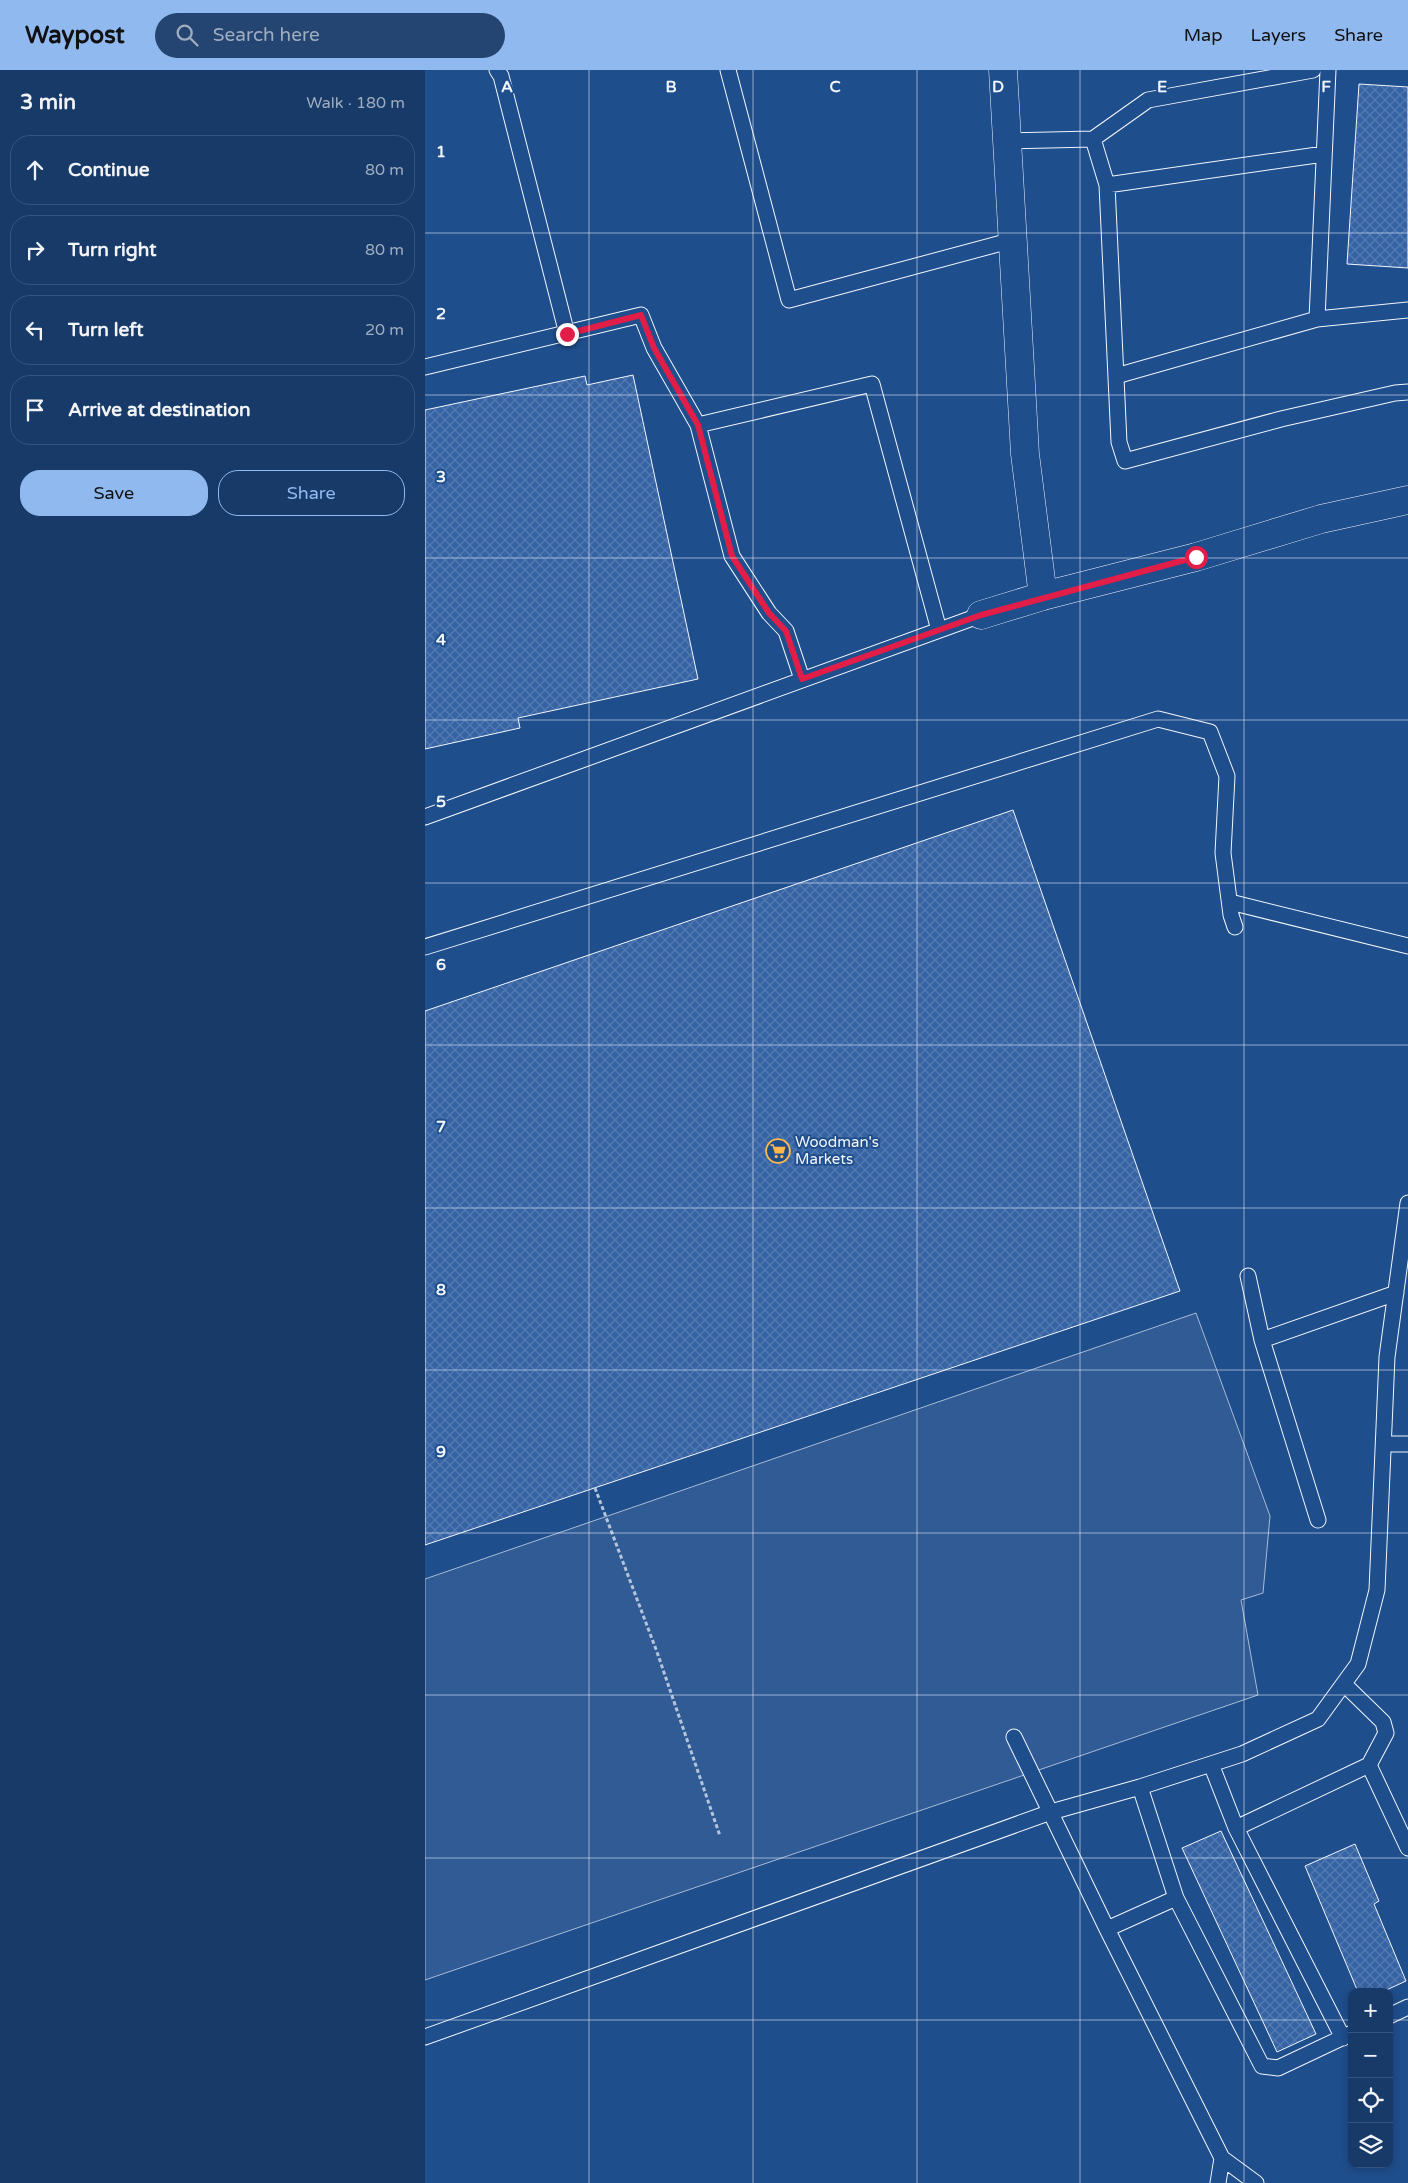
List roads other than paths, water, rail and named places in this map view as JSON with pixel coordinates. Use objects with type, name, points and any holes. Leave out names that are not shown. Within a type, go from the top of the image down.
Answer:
[{"type":"street","points":[[1003,70],[1025,454],[1043,596]]},
{"type":"street","points":[[981,615],[1043,596],[1196,557],[1321,519],[1408,500]]},
{"type":"lane","points":[[497,70],[501,76],[567,334]]},
{"type":"lane","points":[[728,70],[789,300],[1013,240]]},
{"type":"lane","points":[[1007,141],[1093,139],[1148,100],[1313,70]]},
{"type":"lane","points":[[1317,318],[1328,70]]},
{"type":"lane","points":[[1093,139],[1107,185],[1119,442],[1125,460],[1281,419],[1395,393],[1408,392]]},
{"type":"lane","points":[[1107,185],[1324,154]]},
{"type":"lane","points":[[1115,376],[1317,318],[1408,310]]},
{"type":"lane","points":[[425,368],[641,315],[654,348],[698,425],[732,556],[769,613],[786,631],[802,679]]},
{"type":"lane","points":[[698,425],[872,384],[939,630]]},
{"type":"lane","points":[[425,816],[981,615]]},
{"type":"lane","points":[[425,947],[1158,719],[1210,732],[1227,776],[1223,853],[1229,902],[1235,927]]},
{"type":"lane","points":[[1229,902],[1408,946]]},
{"type":"lane","points":[[425,2038],[1051,1812],[1140,1787],[1242,1754],[1318,1719],[1358,1664],[1377,1590],[1387,1357],[1408,1203]]},
{"type":"lane","points":[[1248,1276],[1262,1340],[1318,1520]]},
{"type":"lane","points":[[1262,1340],[1396,1293]]},
{"type":"lane","points":[[1384,1444],[1408,1444]]},
{"type":"lane","points":[[1236,1828],[1369,1765],[1387,1732],[1383,1722],[1343,1684]]},
{"type":"lane","points":[[1014,1737],[1107,1929],[1222,2158],[1256,2183]]},
{"type":"lane","points":[[1140,1787],[1176,1898],[1262,2066],[1278,2068],[1347,2036],[1236,1828],[1211,1764]]},
{"type":"lane","points":[[1369,1765],[1408,1848]]},
{"type":"lane","points":[[1107,1929],[1176,1898]]},
{"type":"lane","points":[[1393,2014],[1408,2007]]},
{"type":"lane","points":[[1218,2183],[1222,2158]]},
{"type":"place","name":"Woodman's Markets","points":[[778,1151]]}]
